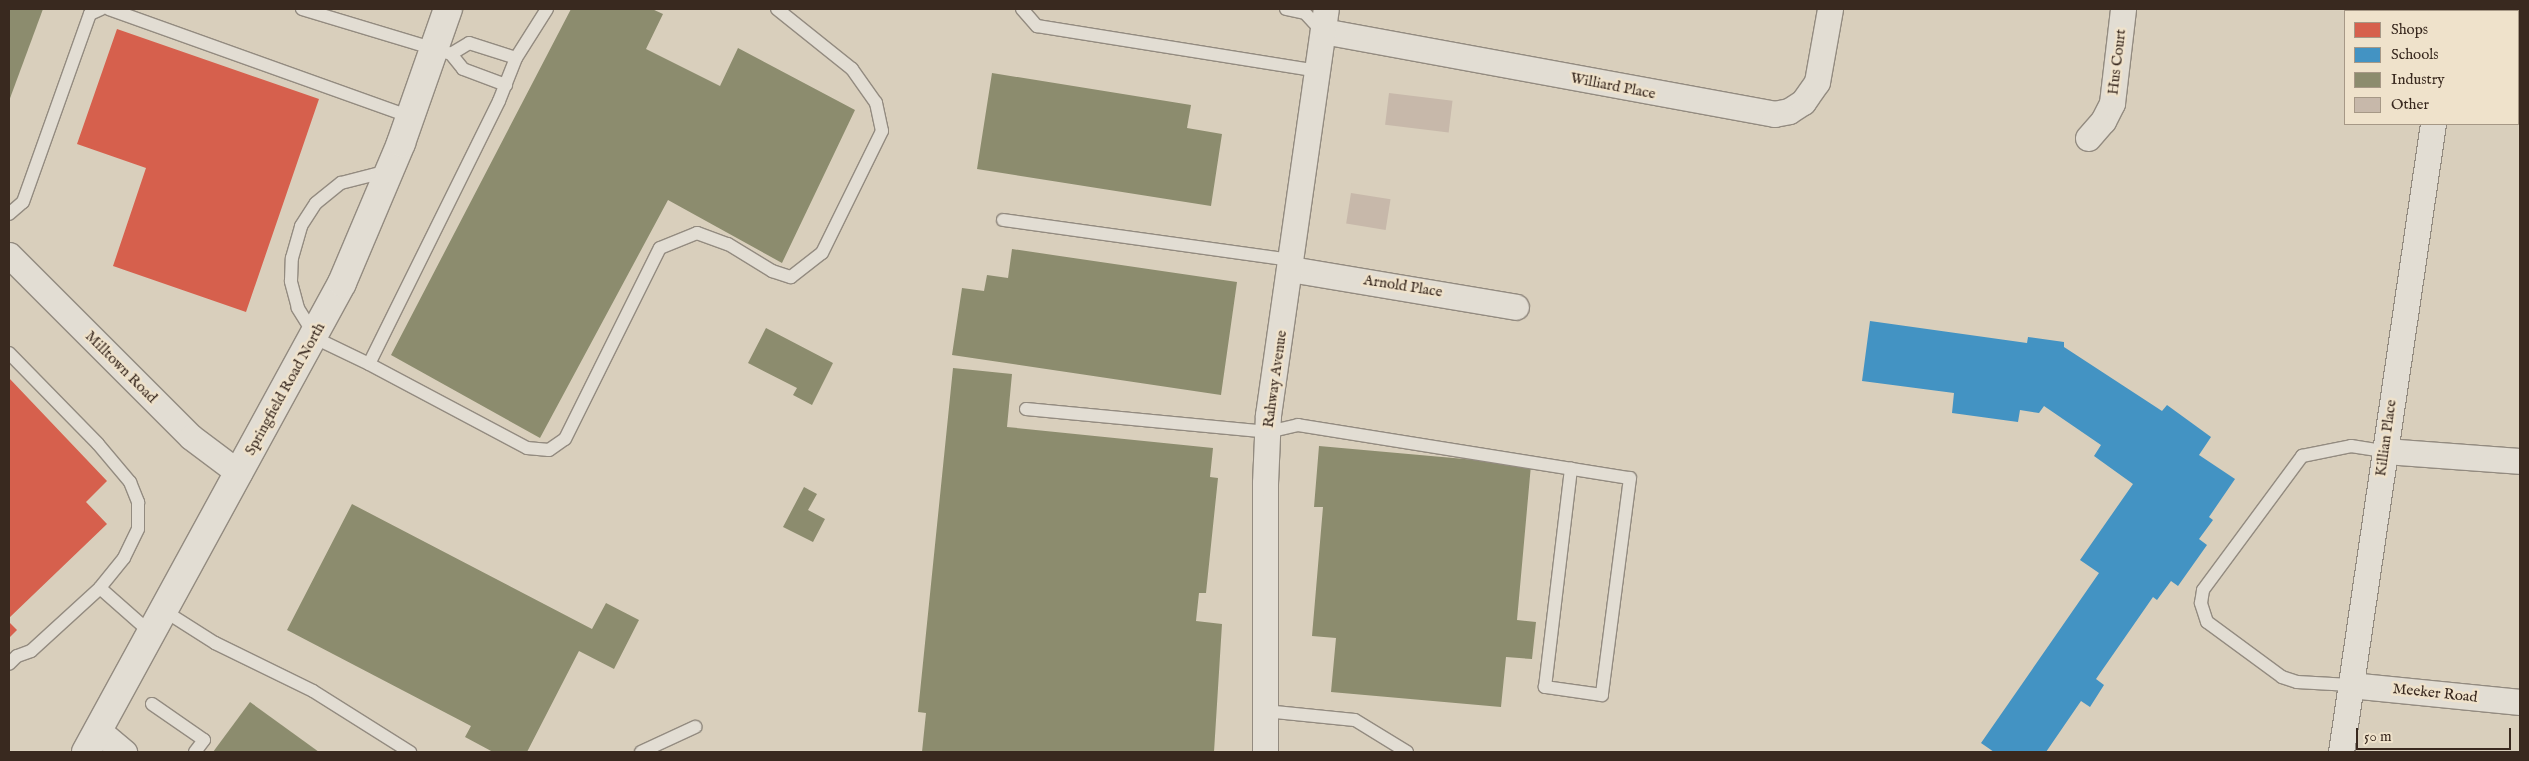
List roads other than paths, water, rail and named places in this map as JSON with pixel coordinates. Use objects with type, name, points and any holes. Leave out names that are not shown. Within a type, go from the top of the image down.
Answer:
[{"type":"street","name":"Springfield Road North","points":[[92,742],[314,336],[362,242],[411,117],[442,52],[448,9]]},
{"type":"street","name":"Williard Place","points":[[1324,20],[1774,114],[1789,111],[1803,102],[1817,82],[1830,9]]},
{"type":"street","name":"Hus Court","points":[[2088,138],[2104,121],[2112,103],[2123,9]]},
{"type":"street","name":"Rahway Avenue","points":[[1264,752],[1268,432],[1324,20]]},
{"type":"street","name":"Killian Place","points":[[2341,752],[2433,125]]},
{"type":"street","name":"Milltown Road","points":[[9,255],[191,437],[239,473]]},
{"type":"street","name":"Arnold Place","points":[[1291,264],[1516,306]]},
{"type":"street","points":[[2384,451],[2520,461]]},
{"type":"street","name":"Meeker Road","points":[[2350,685],[2520,702]]},
{"type":"street","points":[[92,742],[124,752]]},
{"type":"lane","points":[[9,214],[23,202],[41,159],[90,14],[101,9]]},
{"type":"lane","points":[[109,9],[411,117]]},
{"type":"lane","points":[[302,9],[442,52],[463,69],[506,85]]},
{"type":"lane","points":[[369,364],[506,85],[516,58],[547,9]]},
{"type":"lane","points":[[391,171],[341,183],[316,203],[301,226],[292,258],[292,281],[298,308],[314,336],[527,448],[549,450],[565,438],[660,248],[697,233],[728,244],[772,271],[791,277],[822,253],[882,131],[876,103],[852,68],[777,9]]},
{"type":"lane","points":[[1022,9],[1037,26],[1317,71]]},
{"type":"lane","points":[[1286,9],[1324,20]]},
{"type":"lane","points":[[442,52],[469,42],[516,58]]},
{"type":"lane","points":[[1003,220],[1291,264]]},
{"type":"lane","points":[[9,353],[98,444],[130,482],[138,502],[138,529],[124,558],[100,588],[31,651],[18,656],[9,664]]},
{"type":"lane","points":[[1026,409],[1268,432],[1298,425],[1630,478],[1602,695],[1545,686],[1571,469]]},
{"type":"lane","points":[[2350,685],[2297,682],[2282,677],[2207,622],[2201,603],[2203,590],[2302,456],[2351,446],[2384,451]]},
{"type":"lane","points":[[100,588],[157,622],[215,643],[313,691],[410,752]]},
{"type":"lane","points":[[152,704],[204,740],[195,752]]},
{"type":"lane","points":[[1265,711],[1355,720],[1407,752]]},
{"type":"lane","points":[[641,752],[695,727]]}]
